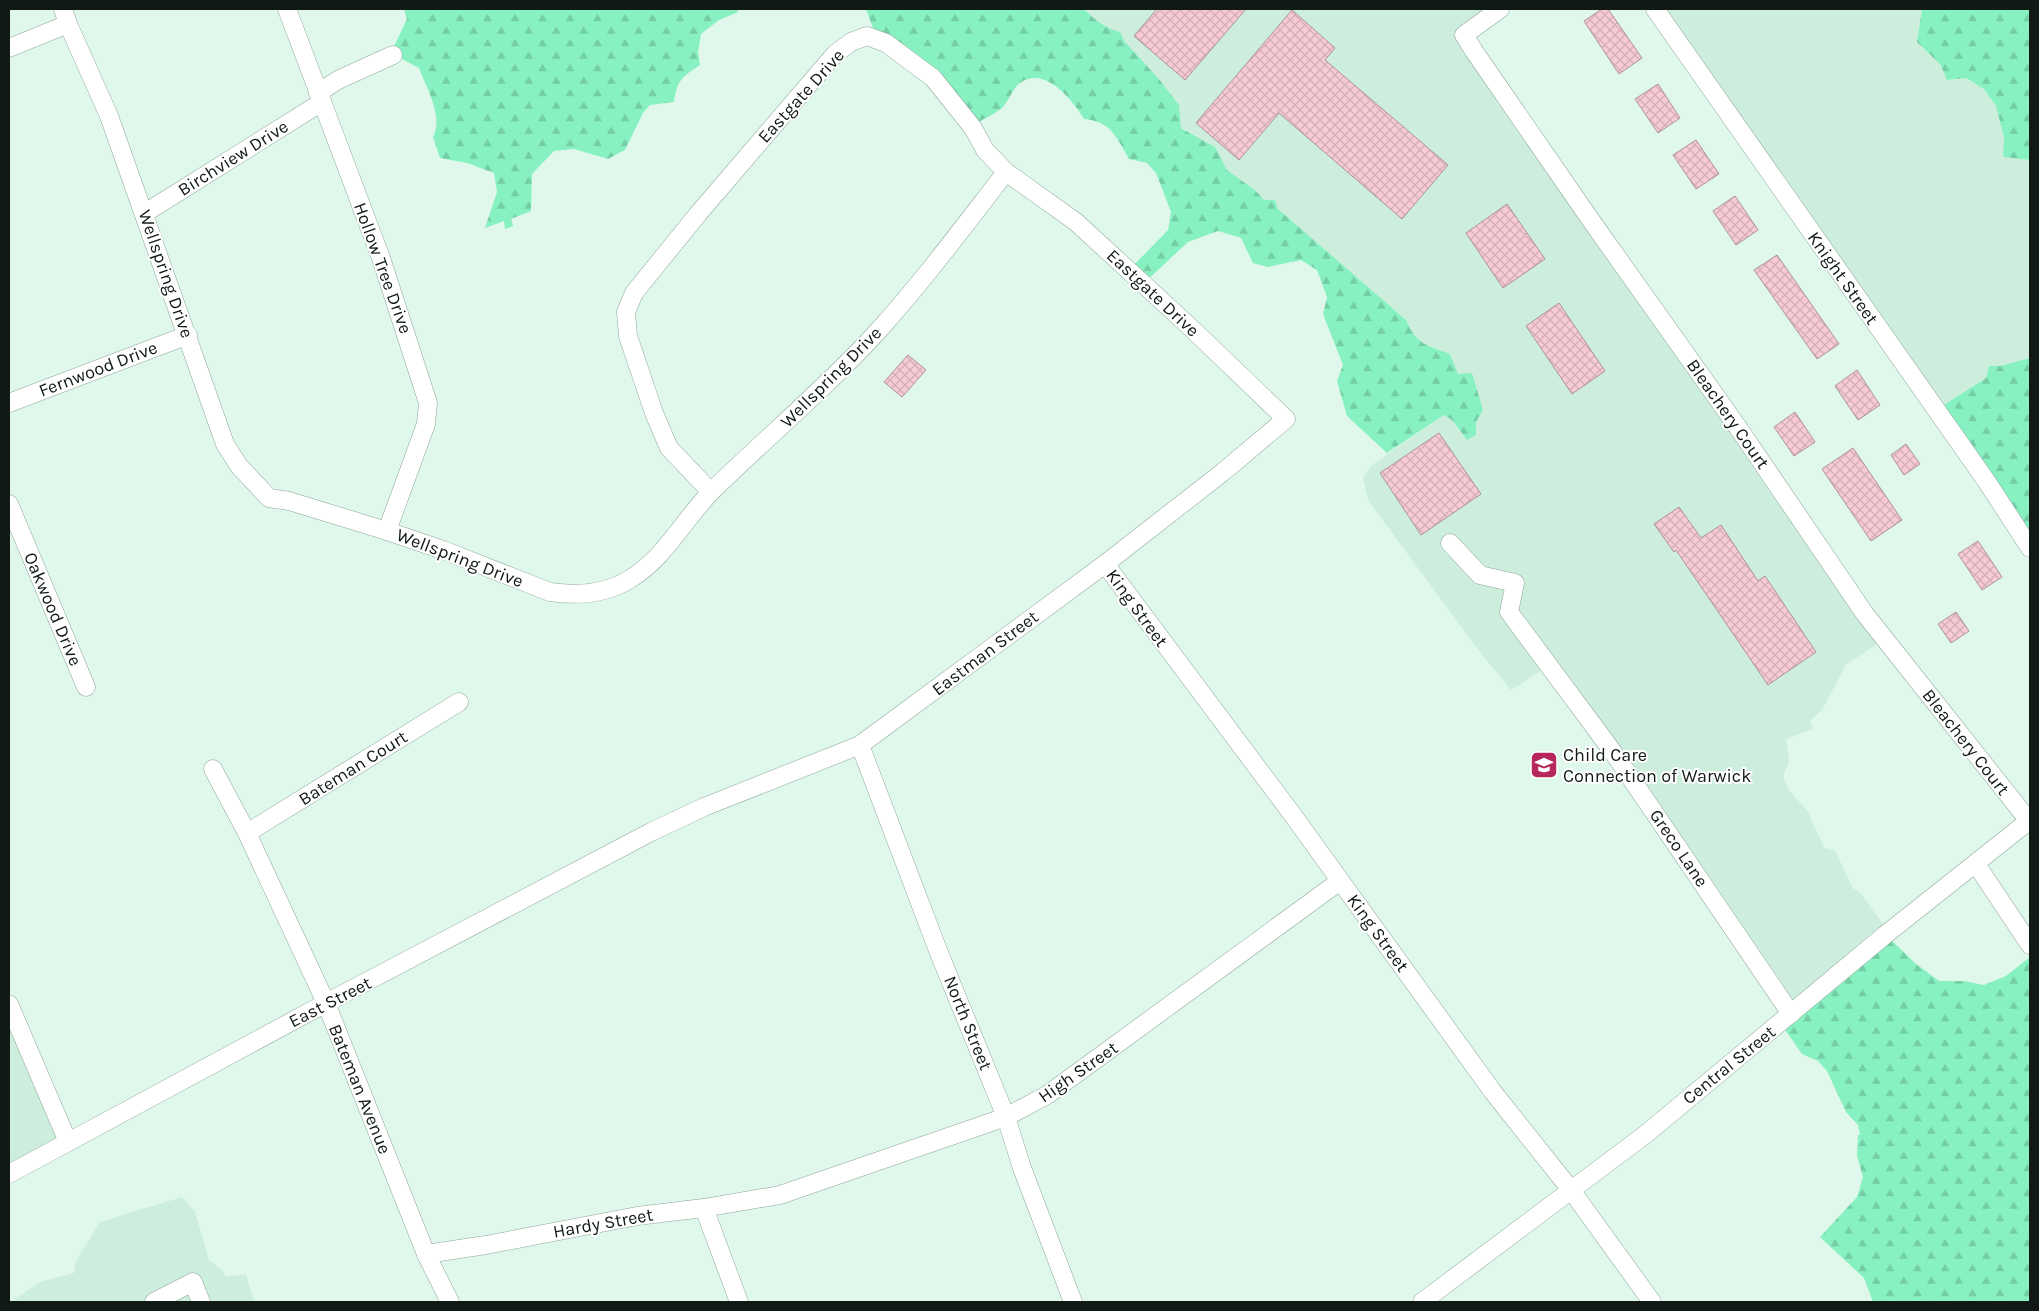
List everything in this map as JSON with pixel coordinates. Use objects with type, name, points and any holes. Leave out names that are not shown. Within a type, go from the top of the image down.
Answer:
[{"type":"street","name":"Hollow Tree Drive","points":[[287,9],[381,258],[428,403],[426,424],[386,531]]},
{"type":"street","name":"Bleachery Court","points":[[1500,9],[1464,36],[1590,219],[1737,426],[1865,614],[2029,821]]},
{"type":"street","name":"Knight Street","points":[[1655,9],[1987,482],[2030,548]]},
{"type":"street","points":[[9,48],[65,16]]},
{"type":"street","name":"Wellspring Drive","points":[[65,16],[109,116],[145,213],[225,444],[239,466],[269,498],[289,501],[444,550],[550,592],[585,594],[605,590],[629,580],[650,566],[711,492],[790,420],[878,331],[936,262],[1006,172]]},
{"type":"street","name":"Eastgate Drive","points":[[711,492],[669,448],[654,413],[628,336],[626,312],[634,293],[698,214],[835,54],[851,42],[867,36],[886,43],[933,78],[973,128],[985,150],[1006,172],[1076,222],[1286,419]]},
{"type":"street","name":"Birchview Drive","points":[[145,213],[320,97],[338,80],[393,55]]},
{"type":"street","name":"Fernwood Drive","points":[[9,403],[188,335]]},
{"type":"street","name":"Eastman Street","points":[[651,832],[704,807],[860,745],[1104,564],[1223,472],[1286,419]]},
{"type":"street","name":"Oakwood Drive","points":[[9,504],[86,687]]},
{"type":"street","name":"Greco Lane","points":[[1450,543],[1480,575],[1515,583],[1509,612],[1613,752],[1791,1014]]},
{"type":"street","name":"King Street","points":[[1104,564],[1292,814],[1493,1092],[1571,1190],[1652,1302]]},
{"type":"street","name":"Bateman Court","points":[[247,833],[459,702]]},
{"type":"street","name":"North Street","points":[[860,745],[939,953],[1006,1117],[1022,1168],[1073,1302]]},
{"type":"street","name":"Bateman Avenue","points":[[213,769],[247,833],[326,1003],[426,1254],[450,1302]]},
{"type":"street","name":"Central Street","points":[[1422,1302],[1646,1134],[1885,935],[2029,821]]},
{"type":"street","name":"East Street","points":[[9,1174],[326,1003],[651,832]]},
{"type":"street","points":[[1976,864],[2030,945]]},
{"type":"street","name":"High Street","points":[[780,1195],[1006,1117],[1055,1089],[1340,881]]},
{"type":"street","points":[[9,1004],[68,1142]]},
{"type":"street","name":"Hardy Street","points":[[426,1254],[486,1245],[637,1216],[704,1208],[780,1195]]},
{"type":"street","points":[[704,1208],[739,1302]]},
{"type":"street","points":[[154,1302],[193,1282],[201,1302]]},
{"type":"shaded area","points":[[1084,9],[1498,9],[1470,33],[1880,642],[1846,665],[1822,710],[1810,721],[1813,729],[1786,739],[1789,761],[1783,777],[1789,790],[1808,812],[1824,848],[1835,850],[1852,887],[1861,894],[1888,931],[1796,1008],[1547,667],[1511,690],[1476,647],[1368,500],[1363,478],[1372,465],[1444,415],[1452,420],[1467,440],[1458,374],[1449,354],[1420,342],[1412,335],[1406,320],[1277,209],[1275,200],[1264,200],[1256,191],[1227,170],[1215,147],[1181,127],[1179,105],[1159,79],[1125,42],[1120,32],[1110,30]]},
{"type":"shaded area","points":[[1654,9],[1922,9],[1917,42],[1940,64],[1947,80],[1966,78],[1984,89],[1996,106],[2004,138],[2003,157],[2030,160],[2030,358],[2000,366],[1989,366],[1986,378],[1936,410]]},
{"type":"shaded area","points":[[9,1024],[64,1134],[9,1172]]},
{"type":"shaded area","points":[[182,1197],[195,1212],[209,1260],[222,1270],[226,1277],[246,1274],[254,1302],[11,1302],[40,1282],[74,1273],[75,1263],[100,1222]]},
{"type":"green space","points":[[404,9],[737,9],[738,12],[719,20],[701,34],[698,52],[700,65],[681,80],[674,102],[650,105],[643,113],[625,150],[608,159],[574,149],[554,151],[532,174],[531,211],[511,219],[513,226],[505,229],[504,221],[485,228],[497,192],[494,173],[467,163],[440,158],[433,137],[436,129],[436,120],[433,102],[419,68],[391,53],[407,19]]},
{"type":"green space","points":[[866,9],[1084,9],[1100,23],[1120,32],[1125,42],[1159,79],[1179,105],[1181,128],[1215,147],[1227,170],[1256,191],[1264,200],[1275,200],[1278,209],[1406,320],[1418,339],[1450,354],[1458,374],[1472,373],[1483,410],[1476,422],[1476,435],[1467,440],[1452,420],[1444,415],[1387,453],[1347,416],[1337,381],[1343,365],[1323,314],[1327,297],[1317,270],[1301,260],[1268,267],[1253,263],[1241,238],[1218,231],[1188,242],[1144,283],[1130,269],[1168,230],[1171,212],[1156,173],[1147,163],[1129,159],[1117,138],[1107,127],[1093,120],[1084,119],[1066,95],[1039,78],[1029,79],[1020,83],[1002,108],[972,126],[929,75],[877,39]]},
{"type":"green space","points":[[1922,9],[2030,9],[2030,160],[2003,157],[2004,138],[1996,106],[1984,89],[1966,78],[1947,80],[1940,64],[1917,42]]},
{"type":"green space","points":[[2030,358],[2030,537],[1936,410],[1986,378],[1989,366],[2000,366]]},
{"type":"green space","points":[[1885,934],[1915,963],[1939,981],[1964,981],[1984,985],[2006,976],[2030,957],[2030,1302],[1873,1302],[1864,1278],[1820,1237],[1857,1197],[1863,1177],[1857,1156],[1858,1135],[1860,1135],[1858,1125],[1846,1112],[1827,1071],[1818,1061],[1802,1054],[1781,1024]]},
{"type":"building","points":[[1157,9],[1246,9],[1185,80],[1134,36]]},
{"type":"building","points":[[1602,9],[1608,9],[1642,58],[1619,74],[1584,21]]},
{"type":"building","points":[[1292,10],[1335,48],[1325,60],[1448,165],[1402,219],[1279,113],[1239,160],[1196,123]]},
{"type":"building","points":[[1658,84],[1680,118],[1658,133],[1635,99]]},
{"type":"building","points":[[1696,140],[1719,174],[1696,189],[1673,155]]},
{"type":"building","points":[[1735,196],[1758,230],[1736,245],[1713,211]]},
{"type":"building","points":[[1507,204],[1545,259],[1503,288],[1466,233]]},
{"type":"building","points":[[1777,255],[1839,344],[1817,359],[1754,270]]},
{"type":"building","points":[[1559,303],[1605,371],[1572,394],[1526,326]]},
{"type":"building","points":[[908,355],[926,370],[902,397],[884,382]]},
{"type":"building","points":[[1857,370],[1880,405],[1858,420],[1835,386]]},
{"type":"building","points":[[1795,412],[1815,442],[1794,456],[1774,427]]},
{"type":"building","points":[[1439,433],[1481,494],[1421,535],[1380,473]]},
{"type":"building","points":[[1906,444],[1920,464],[1904,475],[1891,455]]},
{"type":"building","points":[[1853,448],[1902,520],[1871,541],[1822,469]]},
{"type":"building","points":[[1679,507],[1701,538],[1721,525],[1758,581],[1765,576],[1816,652],[1768,685],[1676,550],[1674,552],[1654,524]]},
{"type":"building","points":[[1978,541],[2002,577],[1982,590],[1958,554]]},
{"type":"building","points":[[1956,612],[1969,631],[1951,643],[1938,624]]},
{"type":"place","name":"Child Care Connection of Warwick","points":[[1544,765]]}]
